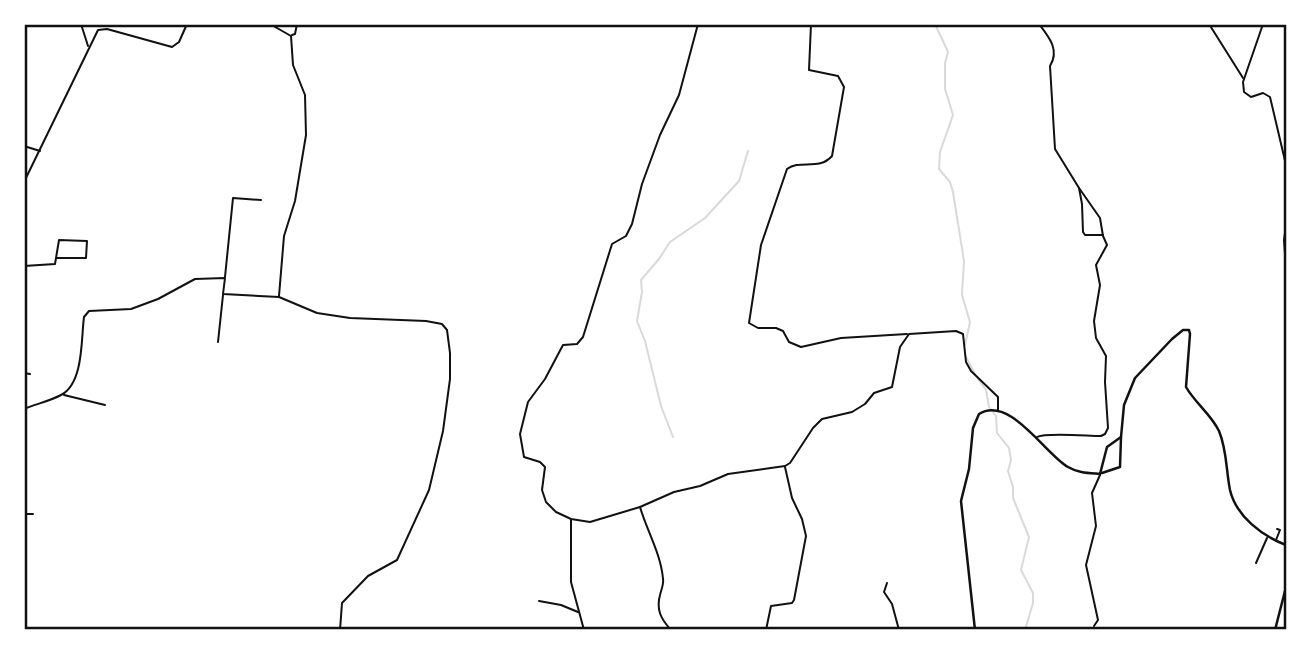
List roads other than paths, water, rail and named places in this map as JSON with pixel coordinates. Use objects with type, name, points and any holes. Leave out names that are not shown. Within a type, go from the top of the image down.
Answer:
[{"type":"street","points":[[81,24],[85,41],[90,48]]},
{"type":"street","points":[[24,183],[97,32],[102,29],[172,47],[179,42],[187,24]]},
{"type":"street","points":[[270,24],[291,36]]},
{"type":"street","points":[[291,36],[295,34],[297,24]]},
{"type":"street","points":[[698,24],[692,56],[681,81],[680,95],[660,135],[642,184],[632,224],[626,236],[612,244],[583,337],[577,344],[563,345],[545,379],[532,394],[524,416],[520,442],[524,457],[544,465],[544,498],[556,512],[571,519],[595,521],[728,474],[785,466],[822,419],[852,412],[865,404],[874,393],[892,387],[900,347],[908,334]]},
{"type":"street","points":[[811,24],[809,70],[838,76],[844,87],[832,156],[821,164],[791,165],[787,169],[761,246],[749,323],[758,328],[776,328],[783,331],[789,342],[801,347],[841,338],[956,331],[963,334],[966,362],[971,371],[998,397],[999,411]]},
{"type":"street","points":[[1037,437],[1046,433],[1101,436],[1107,430],[1106,356],[1096,338],[1094,321],[1100,285],[1096,265],[1107,245],[1100,218],[1055,149],[1050,65],[1054,59],[1053,45],[1039,24]]},
{"type":"street","points":[[1209,24],[1244,79]]},
{"type":"street","points":[[1260,24],[1262,27],[1258,43],[1244,79],[1243,89],[1247,96],[1263,93],[1271,99],[1286,165]]},
{"type":"street","points":[[279,297],[284,236],[295,201],[306,135],[305,95],[293,65],[291,36]]},
{"type":"street","points":[[24,122],[24,128]]},
{"type":"street","points":[[24,146],[40,151]]},
{"type":"street","points":[[1079,188],[1083,232],[1085,235],[1103,235]]},
{"type":"street","points":[[218,342],[233,198],[261,200]]},
{"type":"street","points":[[1286,226],[1286,268]]},
{"type":"street","points":[[24,266],[54,265],[58,240],[87,242],[86,258],[56,258]]},
{"type":"street","points":[[24,409],[63,395],[73,383],[82,350],[84,317],[89,312],[131,309],[195,279],[225,278]]},
{"type":"street","points":[[223,294],[279,297],[317,313],[365,320],[436,322],[442,324],[447,331],[450,379],[443,431],[429,490],[396,562],[368,576],[342,603],[340,629]]},
{"type":"street","points":[[975,629],[961,500],[977,417],[983,411],[999,411],[1037,437],[1070,469],[1100,474],[1121,467],[1124,405],[1135,378],[1183,331],[1189,330],[1190,338],[1186,387],[1216,426],[1224,446],[1231,494],[1239,508],[1268,537],[1286,545]]},
{"type":"street","points":[[24,373],[30,374]]},
{"type":"street","points":[[63,395],[105,405]]},
{"type":"street","points":[[1094,626],[1098,620],[1086,565],[1096,526],[1093,494],[1107,447],[1122,437]]},
{"type":"street","points":[[766,629],[771,606],[792,603],[796,596],[806,536],[802,519],[792,498],[785,466]]},
{"type":"street","points":[[640,506],[658,552],[663,576],[659,613],[671,629]]},
{"type":"street","points":[[24,513],[33,514]]},
{"type":"street","points":[[571,519],[570,575],[584,629]]},
{"type":"street","points":[[1276,541],[1280,530],[1277,529]]},
{"type":"street","points":[[1256,563],[1271,532]]},
{"type":"street","points":[[887,583],[884,592],[892,604],[899,629]]},
{"type":"street","points":[[1275,629],[1286,587]]},
{"type":"street","points":[[539,601],[561,605],[578,612]]},
{"type":"waterway","points":[[935,24],[948,52],[945,63],[945,89],[953,115],[940,152],[939,169],[950,182],[953,192],[964,261],[962,295],[970,322],[965,345]]},
{"type":"waterway","points":[[673,437],[661,406],[645,341],[637,321],[642,292],[641,280],[670,242],[705,218],[739,181],[748,151]]},
{"type":"waterway","points":[[966,357],[975,374]]},
{"type":"waterway","points":[[978,379],[986,390],[989,407],[996,416],[997,433],[1009,448],[1011,460],[1008,471],[1013,498],[1029,537],[1021,570],[1033,593],[1033,603],[1025,630]]}]
